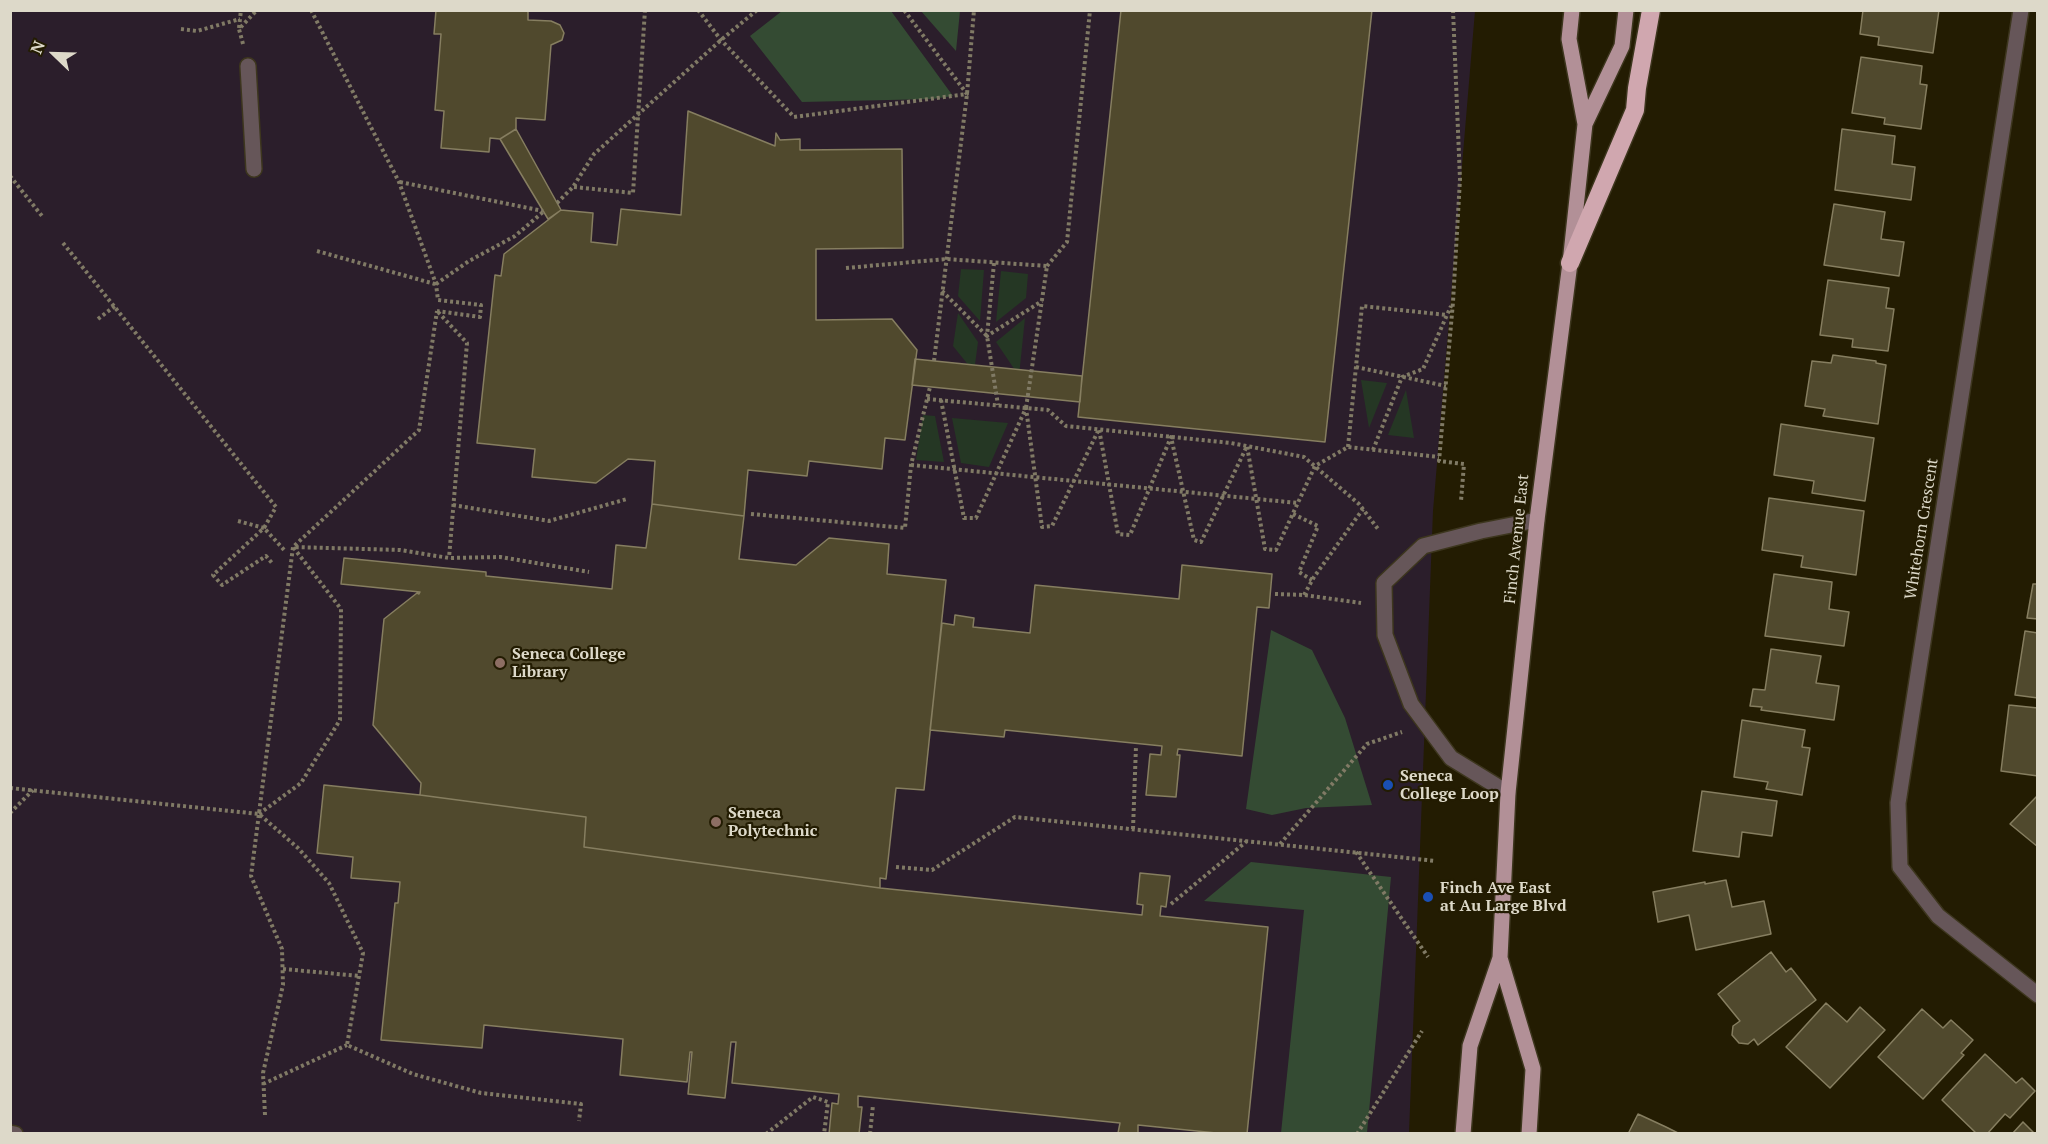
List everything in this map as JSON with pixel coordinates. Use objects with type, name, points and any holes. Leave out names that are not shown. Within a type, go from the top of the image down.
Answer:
[{"type":"highway","points":[[1570,262],[1635,110],[1651,10]]},
{"type":"main road","name":"Finch Avenue East","points":[[1463,1134],[1470,1046],[1500,958],[1508,794],[1537,520],[1585,124],[1569,39],[1572,10]]},
{"type":"main road","name":"Finch Avenue East","points":[[1585,124],[1622,46],[1626,10]]},
{"type":"main road","name":"Finch Avenue East","points":[[1500,958],[1533,1070],[1530,1134]]},
{"type":"street","name":"Whitehorn Crescent","points":[[2021,10],[1898,803],[1900,867],[1938,916],[2037,995]]},
{"type":"street","points":[[248,66],[254,170]]},
{"type":"street","points":[[1508,794],[1451,758],[1411,704],[1385,635],[1384,583],[1423,546],[1537,520]]},
{"type":"path","points":[[241,10],[239,29],[248,66]]},
{"type":"path","points":[[239,29],[257,10]]},
{"type":"path","points":[[311,10],[399,182],[435,284],[438,300],[481,305],[480,317],[437,311]]},
{"type":"path","points":[[573,187],[633,193],[645,10]]},
{"type":"path","points":[[698,10],[721,40],[794,117],[967,94]]},
{"type":"path","points":[[557,203],[573,187],[594,154],[721,40],[758,10]]},
{"type":"path","points":[[904,10],[967,94]]},
{"type":"path","points":[[934,361],[967,94],[974,10]]},
{"type":"path","points":[[1090,10],[1067,242],[1047,266],[1026,408],[1042,527],[1052,526],[1099,429]]},
{"type":"path","points":[[1453,10],[1460,179],[1453,302],[1439,461],[1464,464],[1461,501]]},
{"type":"path","points":[[181,29],[196,31],[240,19]]},
{"type":"path","points":[[10,176],[42,216]]},
{"type":"path","points":[[317,251],[435,284],[469,261],[515,236],[543,211],[399,182]]},
{"type":"path","points":[[63,243],[276,507],[264,528],[213,575],[222,585],[266,556],[272,563]]},
{"type":"path","points":[[846,268],[946,259],[1047,266]]},
{"type":"path","points":[[994,263],[987,336],[998,405]]},
{"type":"path","points":[[942,291],[987,336]]},
{"type":"path","points":[[987,336],[1042,301]]},
{"type":"path","points":[[1373,450],[1402,377],[1424,369],[1453,302]]},
{"type":"path","points":[[98,319],[115,306]]},
{"type":"path","points":[[1348,447],[1362,306],[1447,315]]},
{"type":"path","points":[[437,311],[467,343],[449,558]]},
{"type":"path","points":[[265,1115],[263,1073],[283,985],[282,949],[251,876],[293,547],[419,430],[437,311]]},
{"type":"path","points":[[1356,367],[1446,386]]},
{"type":"path","points":[[751,514],[905,528],[911,465],[930,387]]},
{"type":"path","points":[[927,399],[1048,410],[1066,426],[1247,446],[1304,458],[1363,509],[1378,529]]},
{"type":"path","points":[[941,400],[964,518],[976,518],[1026,408]]},
{"type":"path","points":[[1099,429],[1118,534],[1130,535],[1171,437]]},
{"type":"path","points":[[1171,437],[1194,540],[1201,542],[1247,446]]},
{"type":"path","points":[[1247,446],[1265,549],[1276,550],[1315,466],[1348,447],[1439,457]]},
{"type":"path","points":[[911,465],[1298,503]]},
{"type":"path","points":[[453,505],[549,521],[627,499]]},
{"type":"path","points":[[1304,595],[1312,580],[1363,509]]},
{"type":"path","points":[[1293,514],[1318,526],[1299,573],[1312,580]]},
{"type":"path","points":[[238,521],[264,528],[286,552]]},
{"type":"path","points":[[293,547],[400,550],[449,558],[500,557],[590,572]]},
{"type":"path","points":[[260,814],[302,783],[340,720],[341,609],[293,547]]},
{"type":"path","points":[[1275,594],[1304,595],[1335,600]]},
{"type":"path","points":[[1280,844],[1367,744],[1425,723]]},
{"type":"path","points":[[1133,829],[1136,746]]},
{"type":"path","points":[[10,788],[260,814],[298,848],[329,883],[363,953],[347,1045]]},
{"type":"path","points":[[10,813],[33,790]]},
{"type":"path","points":[[896,867],[932,870],[1015,817],[1436,861]]},
{"type":"path","points":[[1172,904],[1247,841]]},
{"type":"path","points":[[1356,852],[1428,957]]},
{"type":"path","points":[[283,969],[360,976]]},
{"type":"path","points":[[1357,1134],[1422,1031]]},
{"type":"path","points":[[263,1084],[347,1045],[413,1074],[480,1093],[581,1104],[579,1121]]},
{"type":"path","points":[[766,1134],[813,1097],[828,1102],[824,1134]]},
{"type":"path","points":[[870,1134],[873,1105]]},
{"type":"shaded area","name":"Seneca Polytechnic","points":[[10,11],[1475,11],[1433,511],[1409,1133],[11,1133]]},
{"type":"green space","points":[[782,11],[891,11],[953,96],[932,99],[802,102],[750,36]]},
{"type":"green space","points":[[921,11],[960,11],[956,51]]},
{"type":"green space","points":[[961,269],[984,270],[980,321],[958,296]]},
{"type":"green space","points":[[1001,271],[1028,274],[1026,298],[996,322]]},
{"type":"green space","points":[[958,313],[978,342],[974,372],[953,346]]},
{"type":"green space","points":[[1025,318],[1019,376],[996,342]]},
{"type":"green space","points":[[1361,380],[1387,383],[1369,428]]},
{"type":"green space","points":[[1406,390],[1414,438],[1388,435]]},
{"type":"green space","points":[[923,415],[935,416],[944,462],[916,460]]},
{"type":"green space","points":[[952,418],[1008,423],[989,467],[961,463]]},
{"type":"green space","points":[[1271,630],[1312,650],[1345,718],[1372,805],[1306,808],[1272,815],[1246,809]]},
{"type":"green space","points":[[1251,862],[1391,877],[1367,1133],[1281,1133],[1304,910],[1204,901]]},
{"type":"building","points":[[436,10],[528,10],[528,20],[551,21],[560,25],[564,33],[562,40],[551,45],[545,120],[516,118],[516,129],[500,139],[490,138],[489,152],[441,148],[444,111],[435,110],[441,34],[434,34]]},
{"type":"building","points":[[1121,10],[1372,10],[1325,442],[1078,417]]},
{"type":"building","points":[[1863,10],[1939,10],[1933,53],[1878,45],[1879,37],[1860,34]]},
{"type":"building","points":[[1861,57],[1922,66],[1920,84],[1927,85],[1921,129],[1884,124],[1885,118],[1852,113]]},
{"type":"building","points":[[688,111],[775,146],[776,133],[780,140],[800,139],[800,150],[902,149],[903,248],[816,249],[816,320],[892,319],[917,350],[905,440],[885,438],[882,469],[809,461],[807,476],[748,470],[744,516],[652,504],[655,461],[628,459],[596,483],[532,477],[535,449],[477,443],[495,275],[501,276],[504,254],[561,210],[593,213],[591,242],[617,245],[621,209],[681,215]]},
{"type":"building","points":[[516,129],[561,210],[548,219],[500,139]]},
{"type":"building","points":[[1842,129],[1895,136],[1892,164],[1915,167],[1911,200],[1835,190]]},
{"type":"building","points":[[1834,204],[1885,212],[1881,239],[1904,242],[1899,276],[1824,265]]},
{"type":"building","points":[[1828,280],[1889,288],[1886,308],[1894,309],[1888,351],[1852,347],[1853,339],[1820,335]]},
{"type":"building","points":[[1833,355],[1876,361],[1876,363],[1886,365],[1878,424],[1823,416],[1825,409],[1805,406],[1812,361],[1831,363]]},
{"type":"building","points":[[915,359],[1082,376],[1080,402],[912,385]]},
{"type":"building","points":[[1781,424],[1874,438],[1865,501],[1812,493],[1814,481],[1774,475]]},
{"type":"building","points":[[1769,498],[1864,511],[1856,575],[1801,567],[1803,556],[1762,550]]},
{"type":"building","points":[[652,504],[744,516],[739,559],[796,565],[829,538],[889,544],[887,574],[946,580],[924,790],[896,788],[886,879],[880,878],[880,888],[584,847],[586,817],[420,795],[421,783],[373,725],[384,619],[420,592],[341,584],[344,558],[486,572],[486,576],[612,589],[616,545],[646,548]]},
{"type":"building","points":[[1182,565],[1272,574],[1269,608],[1257,607],[1242,756],[1178,749],[1177,755],[1180,755],[1176,797],[1146,795],[1150,754],[1161,755],[1162,746],[1005,730],[1004,737],[930,730],[942,623],[954,625],[955,615],[974,618],[973,627],[1030,633],[1035,585],[1179,599]]},
{"type":"building","points":[[1774,574],[1832,582],[1829,609],[1849,612],[1844,646],[1765,636]]},
{"type":"building","points":[[2033,584],[2038,584],[2038,619],[2027,618]]},
{"type":"building","points":[[2025,631],[2038,633],[2038,698],[2015,695]]},
{"type":"building","points":[[1771,649],[1821,656],[1816,683],[1839,686],[1834,720],[1761,710],[1762,707],[1750,706],[1753,689],[1765,690]]},
{"type":"building","points":[[2009,705],[2038,708],[2038,776],[2001,771]]},
{"type":"building","points":[[1742,720],[1805,730],[1802,747],[1810,748],[1802,795],[1766,789],[1768,782],[1734,777]]},
{"type":"building","points":[[324,785],[586,817],[584,847],[880,888],[1142,915],[1143,905],[1137,904],[1140,873],[1170,876],[1166,907],[1161,906],[1160,916],[1268,927],[1247,1134],[1138,1125],[1138,1134],[1113,1134],[1118,1133],[1120,1123],[858,1096],[858,1107],[862,1107],[859,1134],[829,1134],[832,1103],[838,1104],[839,1094],[732,1083],[736,1042],[731,1042],[725,1098],[688,1094],[692,1052],[690,1052],[687,1082],[620,1075],[623,1039],[484,1025],[482,1048],[381,1040],[395,903],[398,903],[400,882],[351,878],[353,857],[317,853]]},
{"type":"building","points":[[1702,791],[1777,801],[1772,836],[1742,832],[1739,857],[1693,851]]},
{"type":"building","points":[[2038,795],[2038,847],[2010,824]]},
{"type":"building","points":[[1726,880],[1732,907],[1764,901],[1771,934],[1696,950],[1689,915],[1658,922],[1653,892]]},
{"type":"building","points":[[1771,952],[1786,972],[1791,968],[1816,1000],[1758,1045],[1754,1039],[1748,1044],[1739,1043],[1732,1035],[1733,1026],[1740,1021],[1718,994]]},
{"type":"building","points":[[1826,1003],[1847,1022],[1860,1007],[1885,1030],[1830,1088],[1786,1047]]},
{"type":"building","points":[[1922,1009],[1943,1028],[1951,1020],[1973,1040],[1961,1053],[1964,1055],[1923,1099],[1878,1057]]},
{"type":"building","points":[[1985,1054],[2016,1083],[2022,1078],[2035,1091],[2010,1118],[2005,1114],[1987,1134],[1977,1134],[1942,1100]]},
{"type":"building","points":[[1638,1114],[1666,1127],[1680,1134],[1628,1134]]},
{"type":"building","points":[[2023,1122],[2035,1134],[2012,1134]]},
{"type":"place","name":"Seneca College Library","points":[[500,663]]},
{"type":"place","name":"Seneca College Loop","points":[[1388,785]]},
{"type":"place","name":"Seneca Polytechnic","points":[[716,822]]},
{"type":"place","name":"Finch Ave East at Au Large Blvd","points":[[1428,897]]}]
